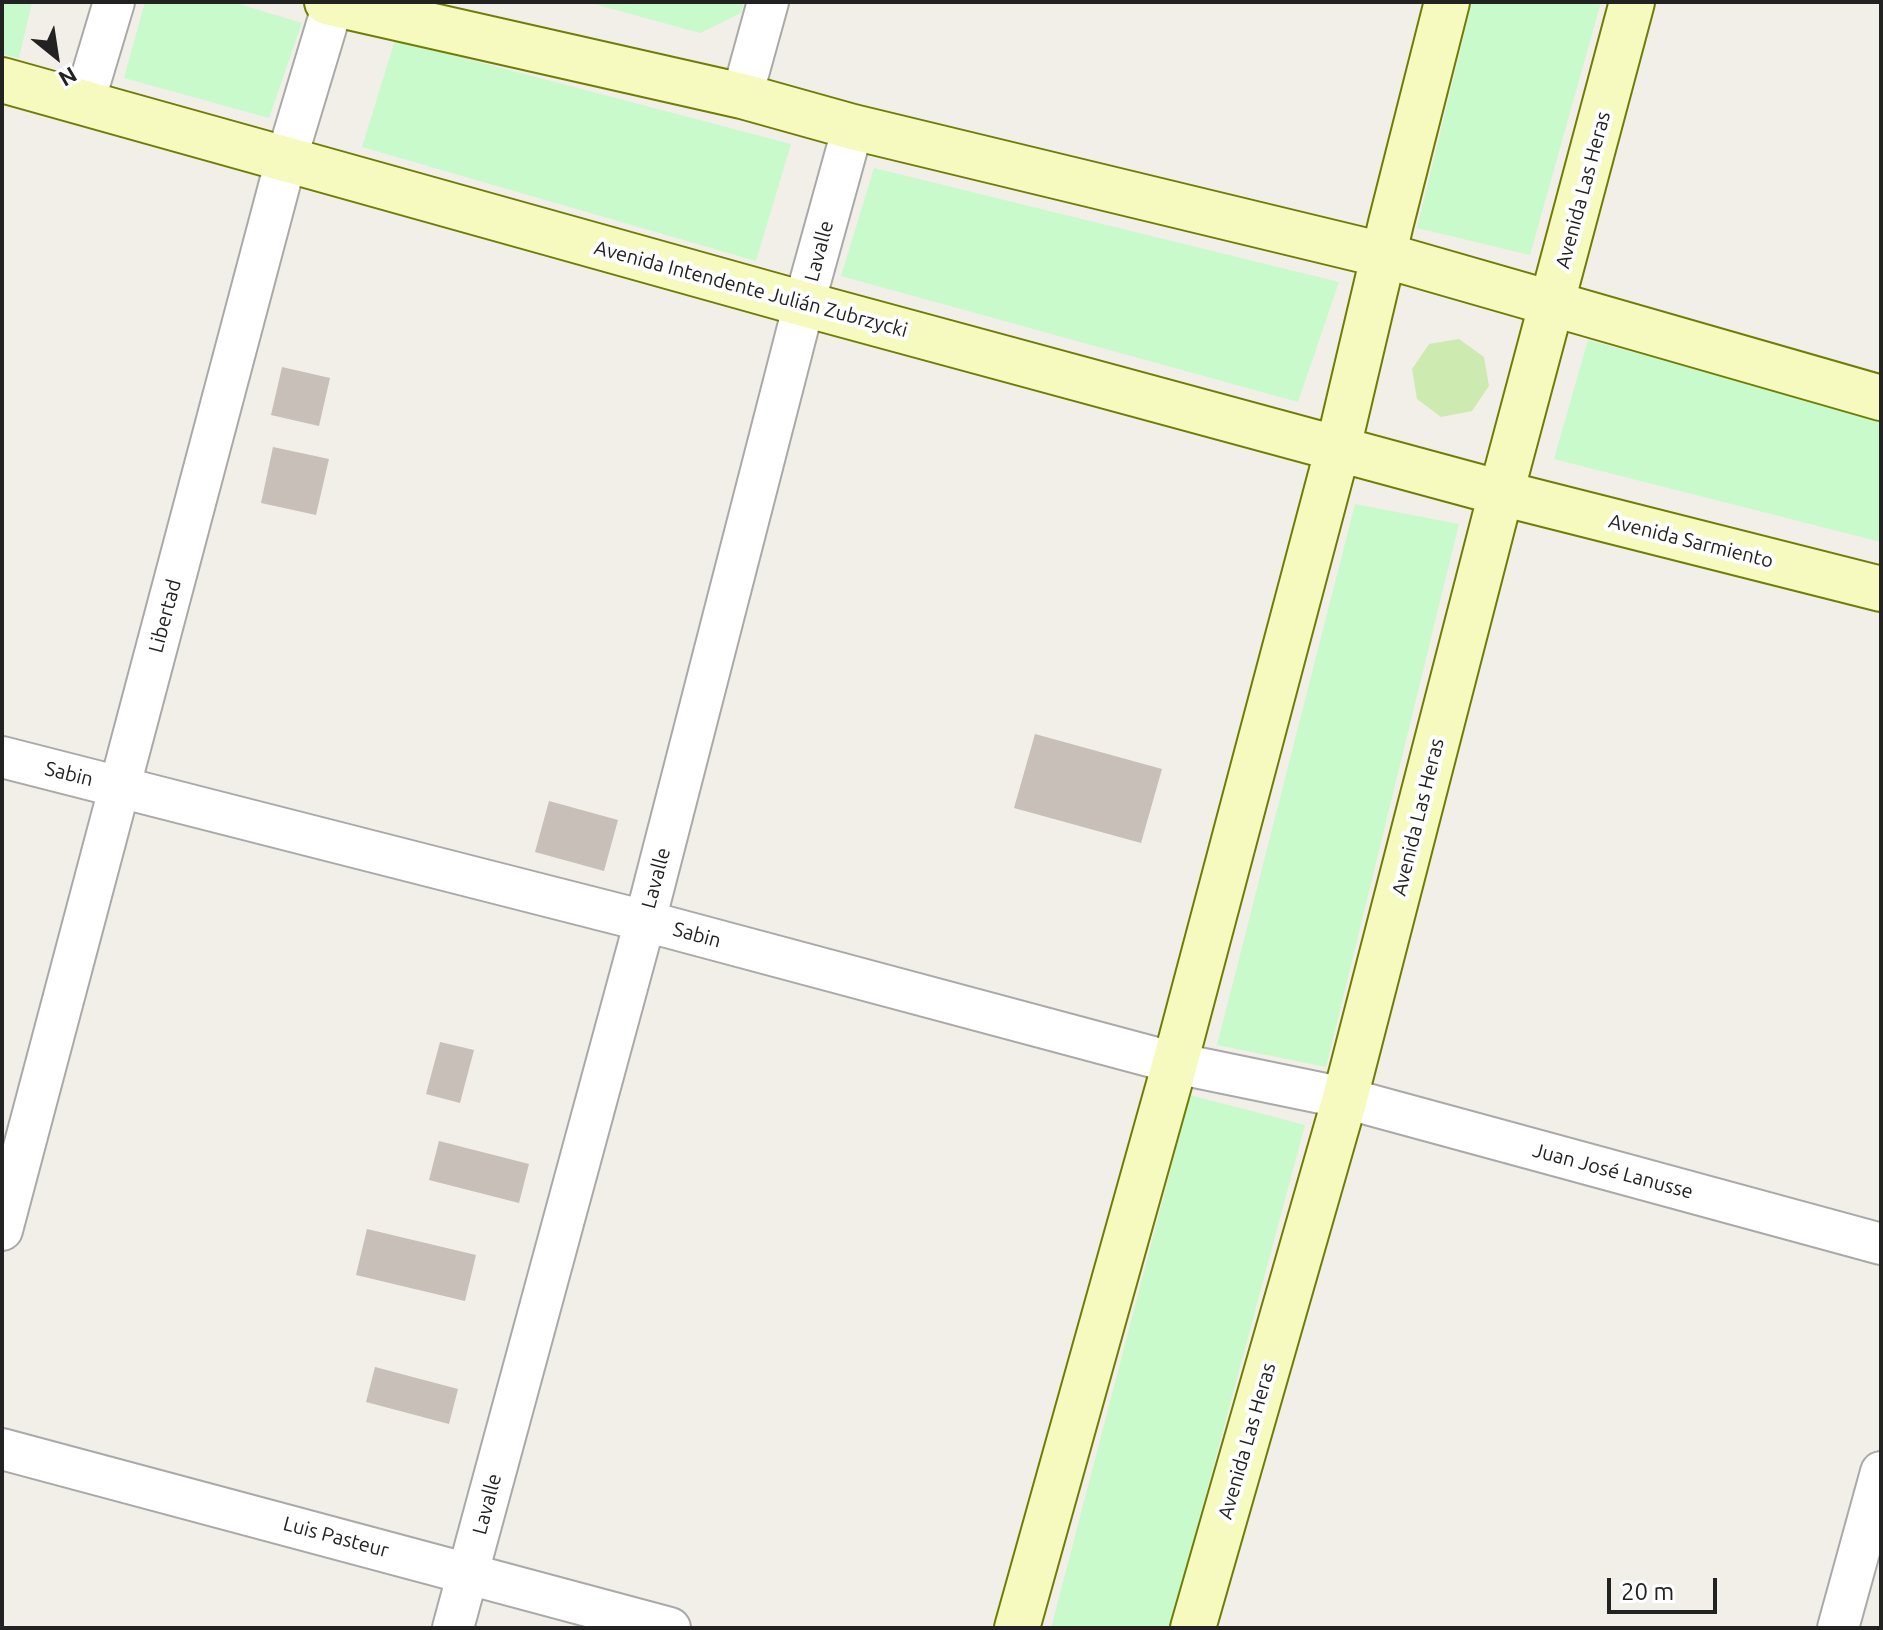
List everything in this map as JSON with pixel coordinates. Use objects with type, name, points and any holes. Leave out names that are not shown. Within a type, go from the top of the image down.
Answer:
[{"type":"main road","points":[[1017,1628],[1175,1063],[1338,448],[1447,2]]},
{"type":"main road","name":"Avenida Las Heras","points":[[1193,1628],[1345,1098],[1632,2]]},
{"type":"main road","points":[[330,3],[742,96],[853,127],[1383,255],[1881,398]]},
{"type":"main road","name":"Avenida Intendente Julián Zubrzycki","points":[[2,80],[804,304],[1501,493]]},
{"type":"main road","name":"Avenida Sarmiento","points":[[1501,493],[1881,589]]},
{"type":"street","points":[[84,102],[114,2]]},
{"type":"street","points":[[742,96],[768,2]]},
{"type":"street","name":"Libertad","points":[[2,1230],[330,3]]},
{"type":"street","name":"Lavalle","points":[[453,1628],[645,921],[804,304],[853,127]]},
{"type":"street","name":"Sabin","points":[[2,757],[645,921],[1175,1063],[1345,1098]]},
{"type":"street","name":"Juan José Lanusse","points":[[1345,1098],[1881,1244]]},
{"type":"street","name":"Luis Pasteur","points":[[2,1449],[670,1628]]},
{"type":"street","points":[[1838,1628],[1881,1472]]},
{"type":"green space","points":[[2,2],[32,2],[19,58],[2,54]]},
{"type":"green space","points":[[145,2],[233,2],[302,23],[269,118],[124,78]]},
{"type":"green space","points":[[587,2],[744,2],[741,13],[700,33]]},
{"type":"green space","points":[[1472,2],[1601,2],[1530,255],[1417,228]]},
{"type":"green space","points":[[395,40],[791,144],[756,261],[362,147]]},
{"type":"green space","points":[[874,168],[1339,282],[1298,402],[841,276]]},
{"type":"green space","points":[[1459,339],[1484,357],[1489,386],[1472,411],[1441,417],[1417,399],[1412,369],[1429,344]]},
{"type":"green space","points":[[1588,340],[1881,419],[1881,542],[1554,459]]},
{"type":"green space","points":[[1355,504],[1459,524],[1326,1067],[1217,1045]]},
{"type":"green space","points":[[1190,1095],[1305,1125],[1170,1628],[1051,1628]]},
{"type":"building","points":[[282,367],[330,378],[319,426],[271,415]]},
{"type":"building","points":[[273,447],[329,459],[316,515],[261,503]]},
{"type":"building","points":[[1035,734],[1162,769],[1141,843],[1014,808]]},
{"type":"building","points":[[549,801],[618,820],[604,871],[535,852]]},
{"type":"building","points":[[440,1042],[474,1050],[460,1103],[426,1094]]},
{"type":"building","points":[[439,1141],[529,1164],[519,1203],[429,1180]]},
{"type":"building","points":[[367,1229],[476,1255],[465,1301],[356,1275]]},
{"type":"building","points":[[375,1367],[458,1389],[449,1424],[366,1402]]}]
